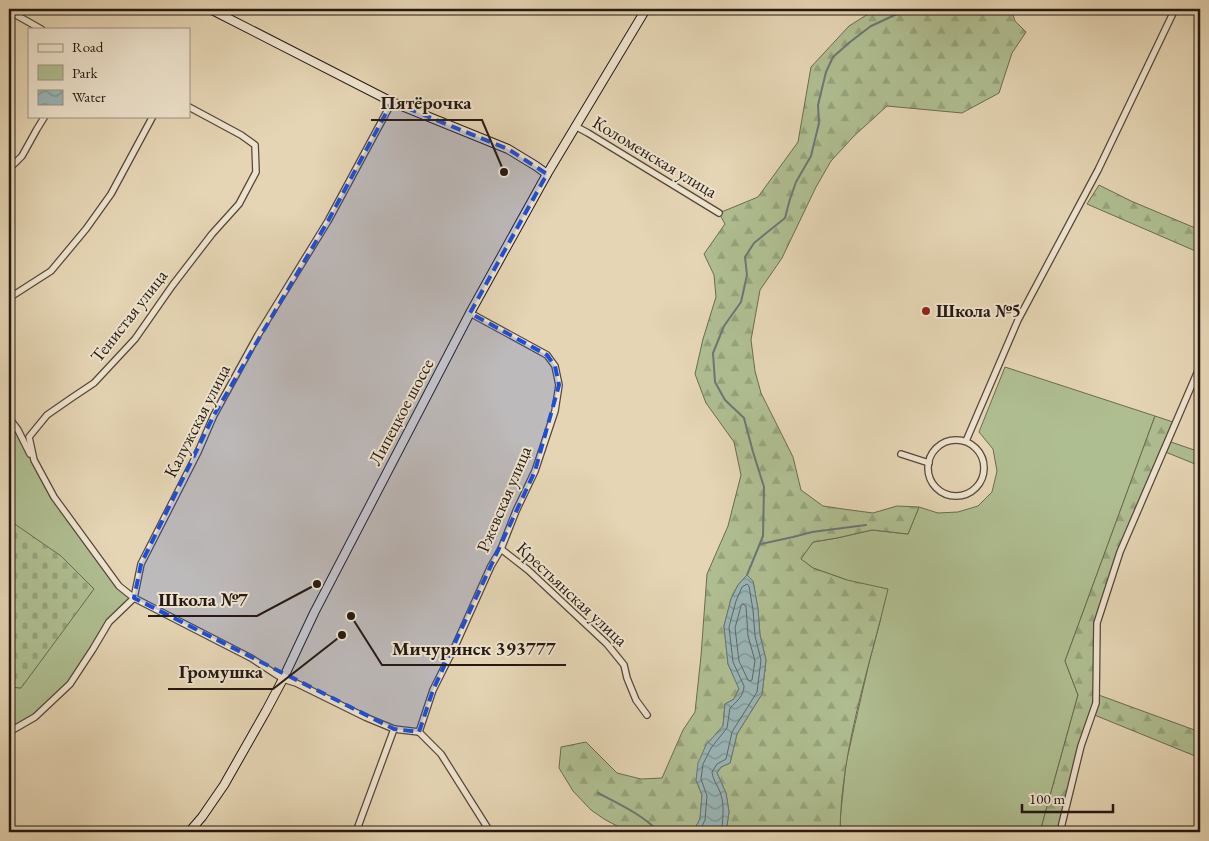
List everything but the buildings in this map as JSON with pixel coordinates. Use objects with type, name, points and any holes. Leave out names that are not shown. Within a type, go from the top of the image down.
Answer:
[{"type":"street","points":[[212,9],[392,102],[508,149],[547,174]]},
{"type":"street","name":"Липецкое шоссе","points":[[190,832],[224,785],[266,711],[314,613],[470,313],[547,174],[646,9]]},
{"type":"street","points":[[966,442],[1018,320],[1098,170],[1175,9]]},
{"type":"street","points":[[9,11],[39,28]]},
{"type":"street","name":"Калужская улица","points":[[134,598],[141,564],[198,452],[214,415],[258,335],[328,221],[392,102]]},
{"type":"street","name":"Тенистая улица","points":[[190,108],[241,135],[254,145],[256,172],[239,204],[212,234],[172,286],[135,339],[94,383],[47,415],[29,437],[34,460],[54,498],[119,586],[134,598],[251,658],[283,679],[394,730],[419,732]]},
{"type":"street","points":[[9,169],[22,156],[44,118]]},
{"type":"street","points":[[9,298],[51,271],[86,230],[111,194],[152,118]]},
{"type":"street","name":"Коломенская улица","points":[[576,126],[719,213]]},
{"type":"street","name":"Ржевская улица","points":[[419,732],[433,690],[501,549],[535,471],[555,411],[559,386],[555,366],[548,355],[470,313]]},
{"type":"street","points":[[1060,832],[1081,746],[1096,703],[1097,623],[1120,552],[1200,366]]},
{"type":"street","points":[[9,418],[18,430],[34,460]]},
{"type":"street","points":[[957,440],[966,442],[979,451],[983,460],[984,470],[981,480],[971,492],[956,496],[946,494],[930,479],[929,463],[932,453],[947,441],[957,440]]},
{"type":"street","points":[[902,454],[929,463]]},
{"type":"street","name":"Крестьянская улица","points":[[501,549],[528,570],[608,644],[624,664],[627,678],[636,700],[647,715]]},
{"type":"street","points":[[9,732],[35,717],[70,684],[94,649],[109,622],[134,598]]},
{"type":"street","points":[[356,832],[394,730]]},
{"type":"street","points":[[419,732],[441,754],[487,826],[488,832]]},
{"type":"highlighted area","points":[[392,102],[508,149],[547,174],[470,313],[547,355],[555,366],[559,385],[535,471],[433,690],[419,732],[394,729],[134,598],[141,564],[214,415],[328,221]]},
{"type":"green space","points":[[876,9],[1011,9],[1015,21],[1026,32],[1012,53],[999,93],[962,113],[887,106],[854,136],[831,161],[816,187],[782,258],[760,290],[751,340],[755,371],[761,393],[793,457],[801,490],[823,506],[843,509],[873,513],[897,506],[919,507],[908,534],[872,530],[813,542],[801,559],[813,568],[847,580],[888,589],[857,709],[845,770],[840,832],[726,832],[729,812],[726,793],[717,773],[721,767],[730,763],[737,734],[762,694],[766,660],[760,635],[753,581],[747,575],[738,585],[731,599],[724,626],[728,664],[739,688],[734,699],[725,704],[723,726],[706,745],[696,780],[702,795],[700,819],[693,832],[628,832],[591,810],[573,791],[559,768],[561,747],[586,742],[617,773],[641,779],[662,778],[683,730],[695,712],[707,574],[728,526],[741,475],[734,442],[706,403],[695,374],[716,297],[714,275],[704,254],[725,224],[719,213],[758,197],[798,142],[811,67],[849,26]]},
{"type":"green space","points":[[1099,185],[1131,201],[1200,230],[1200,253],[1087,204]]},
{"type":"green space","points":[[1005,367],[1155,416],[1065,661],[1078,695],[1040,832],[840,832],[846,763],[881,618],[847,580],[813,568],[800,559],[813,542],[872,530],[908,534],[919,507],[938,513],[958,512],[978,506],[992,492],[997,471],[993,449],[979,432]]},
{"type":"green space","points":[[1155,416],[1176,423],[1120,552],[1097,623],[1096,694],[1200,732],[1200,758],[1092,714],[1060,832],[1040,832],[1078,695],[1065,661]]},
{"type":"green space","points":[[9,418],[54,498],[119,586],[134,598],[109,622],[70,684],[35,717],[9,732],[9,687],[21,688],[14,523],[9,520]]},
{"type":"green space","points":[[1168,441],[1200,452],[1200,466],[1163,451]]},
{"type":"green space","points":[[9,520],[61,556],[94,589],[21,688],[9,687]]},
{"type":"water","points":[[747,575],[753,581],[760,635],[766,660],[762,694],[737,734],[730,763],[721,767],[717,773],[726,793],[729,812],[726,832],[693,832],[700,819],[702,795],[696,780],[698,763],[706,745],[723,726],[725,704],[734,699],[739,689],[728,664],[724,626],[731,599],[738,585]]},
{"type":"waterway","points":[[747,575],[763,536],[764,487],[744,418],[725,400],[715,382],[713,353],[724,326],[741,302],[747,275],[745,257],[754,243],[785,218],[796,182],[811,156],[819,123],[818,105],[826,72],[833,57],[871,26],[908,9]]},
{"type":"waterway","points":[[761,544],[812,532],[866,525]]},
{"type":"waterway","points":[[598,793],[638,815],[659,832]]},
{"type":"place","name":"Пятёрочка","points":[[504,172]]},
{"type":"place","name":"Школа №5","points":[[926,311]]},
{"type":"place","name":"Школа №7","points":[[317,584]]},
{"type":"place","name":"Мичуринск 393777","points":[[351,616]]},
{"type":"place","name":"Громушка","points":[[342,635]]}]
